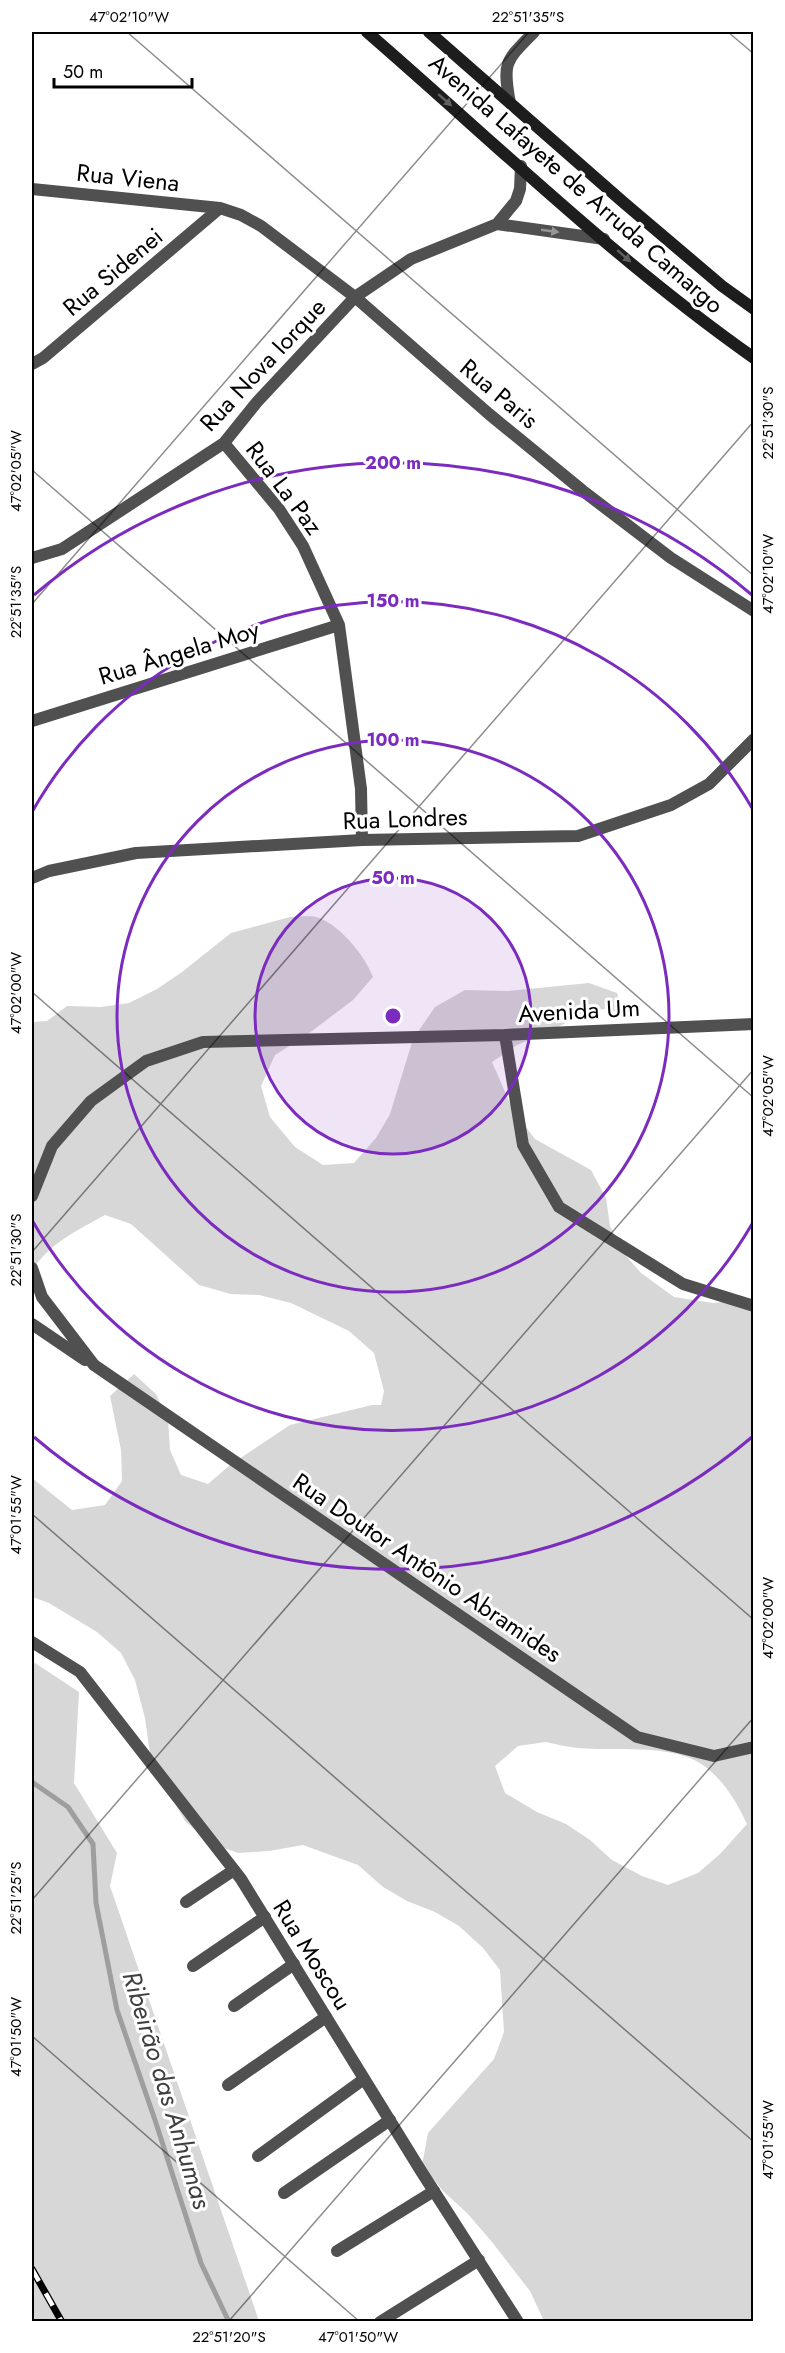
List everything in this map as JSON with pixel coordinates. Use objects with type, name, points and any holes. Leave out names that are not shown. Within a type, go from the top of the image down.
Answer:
[{"type":"main road","name":"Avenida Lafayete de Arruda Camargo","points":[[367,32],[697,318],[753,358]]},
{"type":"main road","name":"Avenida Lafayete de Arruda Camargo","points":[[429,32],[722,286],[753,309]]},
{"type":"street","points":[[510,103],[506,81],[508,59],[534,32]]},
{"type":"street","name":"Rua Nova Iorque","points":[[32,558],[62,549],[224,443],[257,402],[355,297],[411,259],[497,224],[516,201],[521,166]]},
{"type":"street","name":"Rua Viena","points":[[32,189],[220,208]]},
{"type":"street","name":"Rua Paris","points":[[220,208],[241,215],[261,226],[355,297],[489,414],[583,491],[671,558],[753,611]]},
{"type":"street","name":"Rua Sidenei","points":[[32,364],[43,358],[220,208]]},
{"type":"street","points":[[497,224],[604,239]]},
{"type":"street","name":"Rua La Paz","points":[[224,443],[279,508],[303,546],[339,625],[361,789],[362,840]]},
{"type":"street","name":"Rua Ângela Moy","points":[[32,722],[339,625]]},
{"type":"street","name":"Rua Londres","points":[[32,878],[49,870],[136,853],[362,840],[578,836],[671,804],[710,784],[753,738]]},
{"type":"street","name":"Avenida Um","points":[[32,1196],[52,1146],[91,1101],[146,1061],[203,1042],[505,1035],[753,1024]]},
{"type":"street","points":[[505,1035],[523,1145],[559,1208],[683,1284],[753,1306]]},
{"type":"street","name":"Rua Doutor Antônio Abramides","points":[[32,1268],[42,1297],[94,1365]]},
{"type":"street","name":"Rua Doutor Antônio Abramides","points":[[32,1324],[637,1737],[714,1756],[753,1747]]},
{"type":"street","name":"Rua Moscou","points":[[32,1642],[80,1672],[234,1870],[434,2191],[519,2322]]},
{"type":"street","points":[[186,1902],[234,1870]]},
{"type":"street","points":[[193,1966],[265,1917]]},
{"type":"street","points":[[234,2006],[294,1964]]},
{"type":"street","points":[[228,2085],[326,2017]]},
{"type":"street","points":[[258,2156],[364,2079]]},
{"type":"street","points":[[284,2193],[390,2120]]},
{"type":"street","points":[[337,2251],[434,2191]]},
{"type":"street","points":[[380,2322],[479,2260]]},
{"type":"shaded area","points":[[290,917],[319,918],[344,935],[364,960],[373,977],[353,1000],[304,1037],[275,1055],[261,1086],[270,1117],[295,1147],[323,1165],[354,1163],[376,1138],[390,1114],[413,1039],[435,1007],[465,990],[508,991],[589,983],[617,993],[623,1013],[603,1009],[575,1018],[517,1045],[492,1062],[513,1110],[535,1139],[591,1170],[606,1198],[610,1226],[622,1251],[641,1273],[674,1297],[713,1303],[753,1299],[753,2321],[544,2321],[530,2291],[492,2242],[467,2213],[443,2191],[422,2165],[428,2133],[494,2059],[504,2032],[500,1970],[483,1948],[459,1926],[383,1887],[358,1865],[303,1845],[269,1851],[238,1853],[210,1843],[185,1821],[151,1761],[145,1718],[135,1680],[121,1653],[97,1632],[49,1603],[32,1597],[32,1478],[72,1510],[105,1505],[122,1481],[121,1450],[110,1396],[134,1374],[156,1394],[168,1419],[170,1450],[181,1475],[208,1484],[230,1465],[290,1425],[372,1405],[381,1405],[384,1391],[374,1353],[349,1331],[291,1303],[259,1295],[231,1294],[199,1285],[131,1224],[105,1215],[55,1245],[32,1271],[32,1022],[47,1021],[67,1006],[101,1007],[129,1003],[157,989],[182,972],[231,933]],"holes":[[[546,1742],[578,1748],[661,1751],[687,1757],[716,1776],[737,1804],[747,1824],[720,1854],[698,1873],[668,1885],[642,1876],[612,1860],[590,1840],[566,1824],[537,1812],[505,1793],[495,1766],[518,1746]]]},
{"type":"shaded area","points":[[32,1661],[79,1692],[74,1783],[117,1853],[110,1886],[259,2321],[32,2321]]},
{"type":"waterway","name":"Ribeirão das Anhumas","points":[[32,1782],[68,1807],[93,1844],[96,1903],[117,2010],[201,2263],[229,2322]]},
{"type":"railway","points":[[32,2269],[62,2322]]}]
